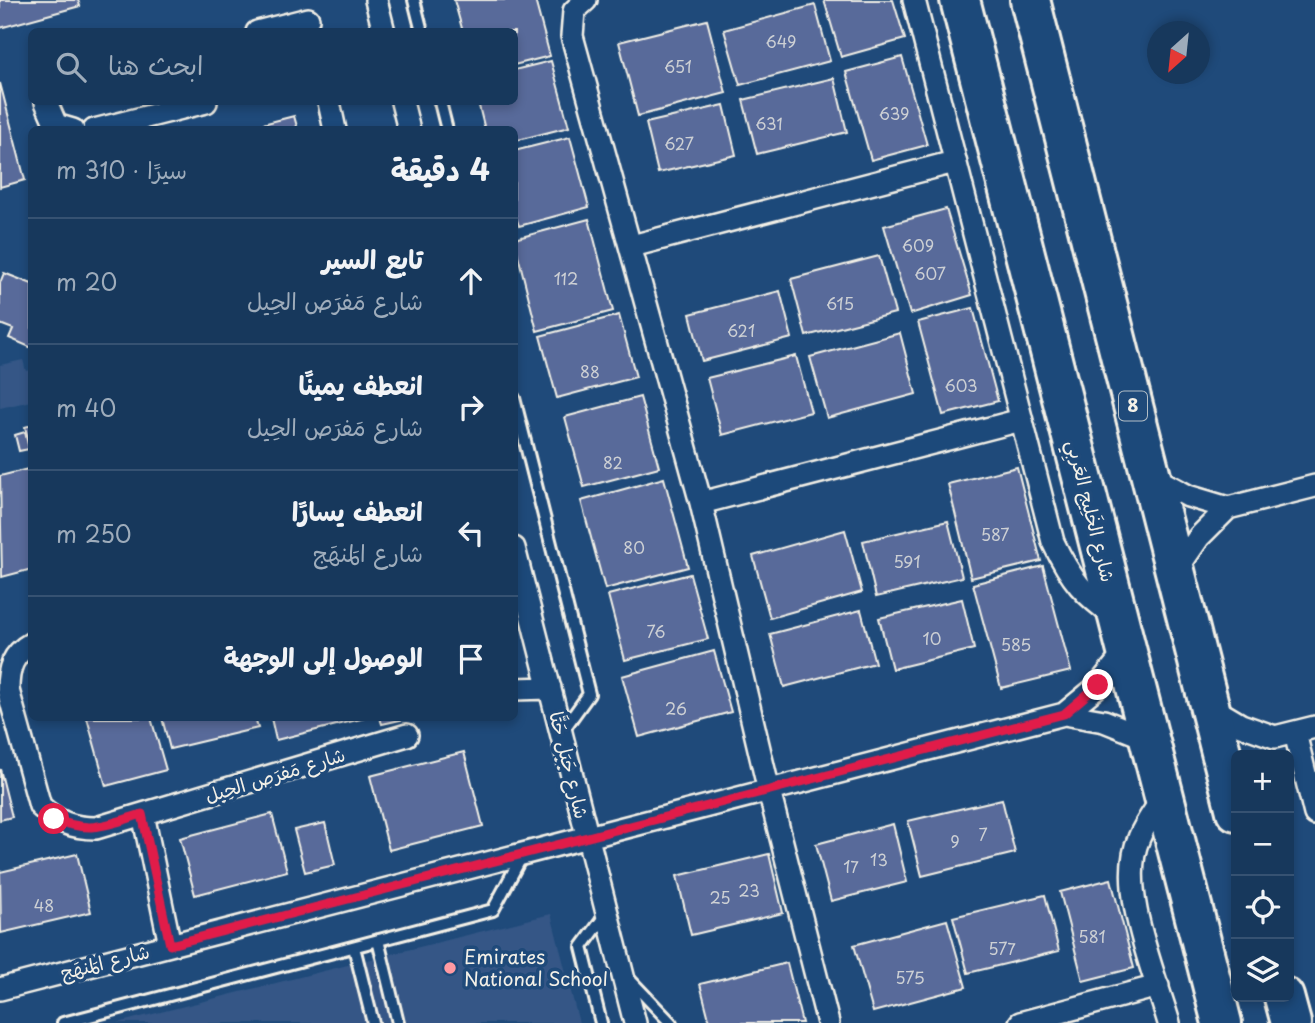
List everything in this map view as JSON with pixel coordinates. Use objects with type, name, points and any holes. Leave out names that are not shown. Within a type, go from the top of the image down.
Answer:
[{"type":"highway","name":"شارع الخَلِيج العَربِي","points":[[960,0],[1222,1023]]},
{"type":"highway","name":"8","points":[[1030,0],[1231,787]]},
{"type":"highway","points":[[1285,1002],[1290,1023]]},
{"type":"street","points":[[376,0],[383,28]]},
{"type":"street","points":[[586,0],[574,11],[572,36],[701,503],[769,791],[828,1023]]},
{"type":"street","points":[[914,0],[1053,542],[1067,572],[1123,635]]},
{"type":"street","points":[[270,28],[307,17]]},
{"type":"street","points":[[47,105],[56,125],[59,126]]},
{"type":"street","points":[[110,126],[194,105]]},
{"type":"street","points":[[330,105],[334,126]]},
{"type":"street","points":[[403,105],[408,126]]},
{"type":"street","points":[[632,246],[954,162]]},
{"type":"street","points":[[701,503],[1021,420]]},
{"type":"street","points":[[1151,476],[1188,496],[1228,508]]},
{"type":"street","points":[[1175,572],[1199,537],[1228,508],[1315,486]]},
{"type":"street","name":"شارع جَبَل حَتَّا","points":[[518,564],[635,1023]]},
{"type":"street","name":"شارع المَنهَج","points":[[1064,714],[1098,685],[1123,635]]},
{"type":"street","name":"شارع مَفرَص الحِيل","points":[[28,646],[16,656],[8,671],[8,690],[40,806],[54,819],[76,828],[96,828],[407,735]]},
{"type":"street","points":[[518,689],[550,688]]},
{"type":"street","points":[[1209,706],[1241,725],[1295,732]]},
{"type":"street","name":"شارع المَنهَج","points":[[0,989],[1064,714],[1104,721],[1149,739]]},
{"type":"street","points":[[1269,750],[1295,732]]},
{"type":"street","points":[[1295,732],[1315,814]]},
{"type":"street","points":[[1164,796],[1138,839],[1134,863],[1134,902],[1169,1023]]},
{"type":"street","points":[[142,814],[170,945]]},
{"type":"street","points":[[1020,1023],[1158,986]]},
{"type":"lane","points":[[414,0],[421,28]]},
{"type":"lane","points":[[441,105],[446,126]]},
{"type":"lane","points":[[518,414],[589,694],[562,733]]},
{"type":"lane","points":[[63,1023],[493,910],[523,854]]},
{"type":"lane","points":[[601,1023],[582,947],[607,913]]},
{"type":"lane","points":[[378,940],[398,1023]]},
{"type":"lane","points":[[354,947],[373,1023]]},
{"type":"lane","points":[[622,972],[671,1023]]},
{"type":"shaded area","points":[[23,360],[28,371],[28,402],[0,408],[0,365]]},
{"type":"shaded area","name":"Emirates National School","points":[[551,914],[579,1023],[117,1023]]},
{"type":"building","points":[[0,0],[78,0],[80,6],[0,28]]},
{"type":"building","points":[[454,0],[535,0],[550,56],[518,64],[518,28],[462,28]]},
{"type":"building","points":[[824,0],[893,0],[905,39],[841,57]]},
{"type":"building","points":[[815,5],[830,61],[740,85],[724,30]]},
{"type":"building","points":[[707,20],[726,93],[638,116],[619,42]]},
{"type":"building","points":[[902,57],[927,145],[871,160],[846,72]]},
{"type":"building","points":[[551,61],[569,127],[518,140],[518,126],[484,126],[479,105],[518,105],[518,69]]},
{"type":"building","points":[[834,78],[847,132],[757,154],[743,100]]},
{"type":"building","points":[[0,83],[25,180],[0,187]]},
{"type":"building","points":[[724,105],[736,155],[658,173],[646,123]]},
{"type":"building","points":[[294,116],[297,126],[255,126]]},
{"type":"building","points":[[570,137],[589,207],[519,226],[518,150]]},
{"type":"building","points":[[946,209],[972,295],[910,314],[884,226]]},
{"type":"building","points":[[589,219],[613,311],[537,331],[518,255],[518,238]]},
{"type":"building","points":[[879,256],[895,313],[806,336],[791,279]]},
{"type":"building","points":[[4,273],[28,282],[28,346],[9,338],[13,329],[0,324],[0,283]]},
{"type":"building","points":[[780,291],[792,338],[702,361],[690,314]]},
{"type":"building","points":[[973,308],[998,401],[943,415],[918,322]]},
{"type":"building","points":[[619,315],[636,377],[557,398],[540,336]]},
{"type":"building","points":[[900,333],[916,394],[827,418],[810,357]]},
{"type":"building","points":[[796,356],[811,412],[722,435],[707,378]]},
{"type":"building","points":[[640,397],[659,467],[584,487],[565,417]]},
{"type":"building","points":[[25,432],[28,449],[19,451],[15,435]]},
{"type":"building","points":[[1017,467],[1041,561],[971,578],[948,484]]},
{"type":"building","points":[[28,469],[28,570],[2,577],[0,476]]},
{"type":"building","points":[[664,478],[688,567],[605,589],[581,501]]},
{"type":"building","points":[[948,521],[962,577],[876,597],[863,541]]},
{"type":"building","points":[[845,530],[862,592],[770,618],[753,556]]},
{"type":"building","points":[[1043,566],[1071,671],[1001,688],[973,584]]},
{"type":"building","points":[[690,574],[708,639],[625,660],[608,595]]},
{"type":"building","points":[[962,599],[974,649],[892,669],[879,618]]},
{"type":"building","points":[[861,610],[875,663],[784,687],[770,634]]},
{"type":"building","points":[[714,651],[731,712],[639,737],[622,676]]},
{"type":"building","points":[[88,721],[152,721],[166,770],[106,786]]},
{"type":"building","points":[[163,721],[256,721],[258,728],[170,749]]},
{"type":"building","points":[[272,721],[353,721],[276,740]]},
{"type":"building","points":[[464,752],[483,826],[389,850],[370,776]]},
{"type":"building","points":[[0,769],[12,817],[0,820]]},
{"type":"building","points":[[1002,799],[1015,853],[922,876],[908,821]]},
{"type":"building","points":[[272,814],[287,871],[195,895],[180,838]]},
{"type":"building","points":[[325,823],[335,865],[305,872],[294,830]]},
{"type":"building","points":[[893,824],[907,882],[831,901],[816,844]]},
{"type":"building","points":[[77,854],[91,912],[1,933],[0,872]]},
{"type":"building","points":[[769,854],[783,913],[691,935],[677,876]]},
{"type":"building","points":[[1111,879],[1134,968],[1083,981],[1060,892]]},
{"type":"building","points":[[1045,895],[1059,951],[968,973],[953,917]]},
{"type":"building","points":[[947,920],[966,987],[873,1012],[854,945]]},
{"type":"building","points":[[787,963],[802,1023],[710,1023],[700,984]]},
{"type":"place","name":"Emirates National School","points":[[450,968]]},
{"type":"route","points":[[54,819],[76,828],[96,828],[142,814],[170,945],[1064,714],[1098,685]]}]
